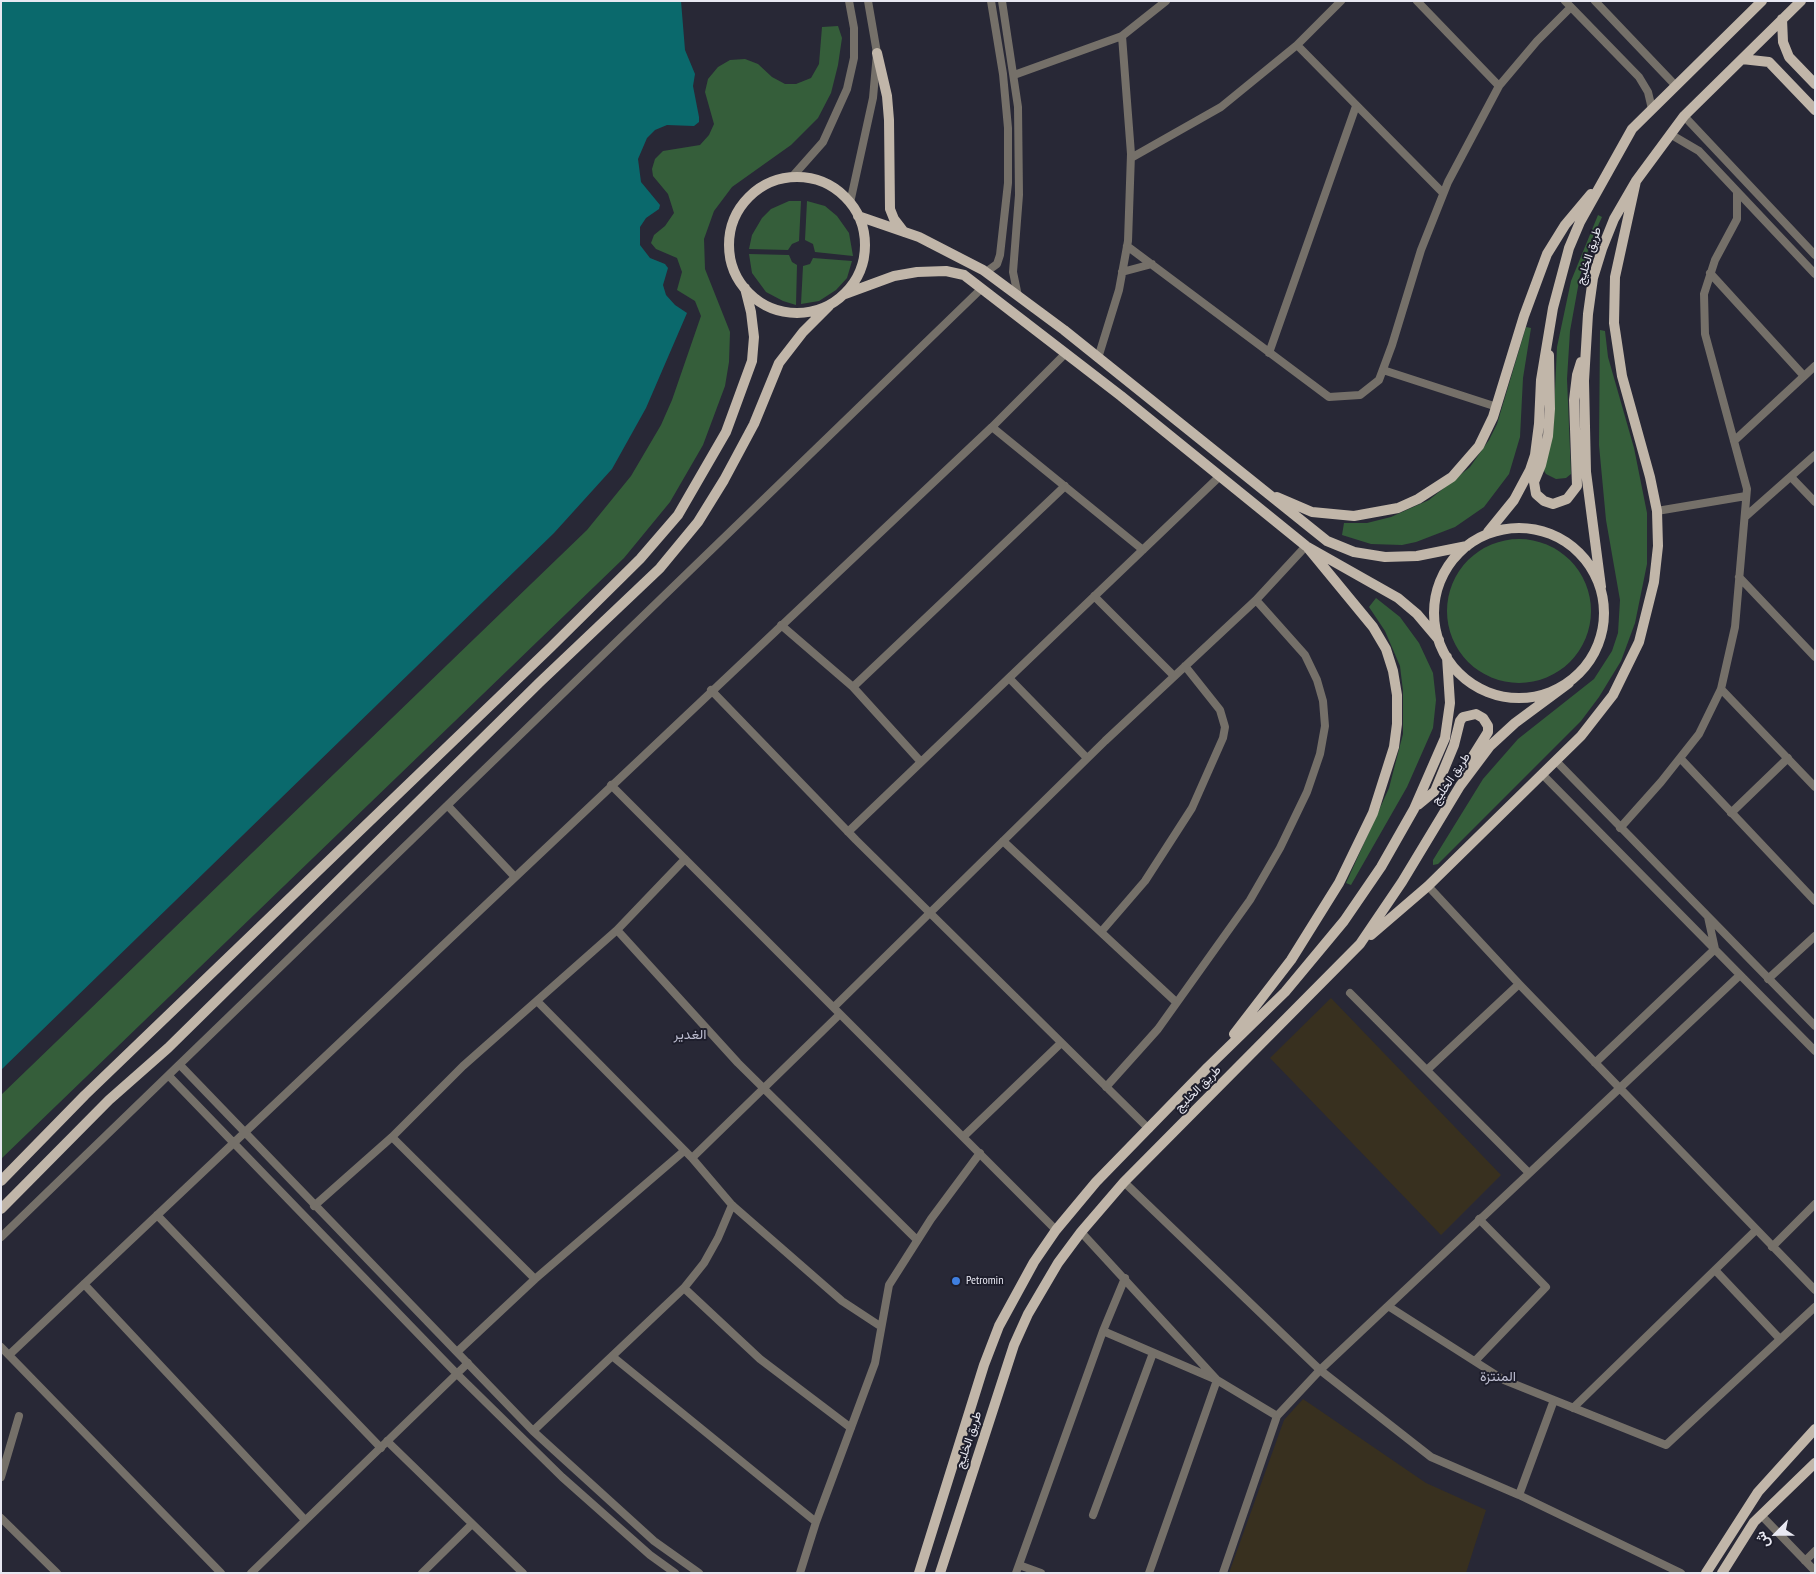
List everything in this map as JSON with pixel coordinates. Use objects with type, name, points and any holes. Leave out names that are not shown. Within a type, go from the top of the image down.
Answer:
[{"type":"main road","name":"طريق الخليج","points":[[1488,532],[1514,500],[1530,470],[1535,455],[1539,424],[1541,380],[1548,336],[1569,248],[1598,188],[1632,129],[1762,1]]},
{"type":"main road","name":"طريق الخليج","points":[[1601,587],[1586,472],[1585,354],[1593,278],[1602,249],[1614,219],[1636,181],[1684,116],[1801,1]]},
{"type":"main road","points":[[1782,19],[1783,42],[1789,57],[1815,84]]},
{"type":"main road","points":[[877,53],[889,120],[890,208],[894,219],[905,233]]},
{"type":"main road","points":[[1742,59],[1769,62],[1815,110]]},
{"type":"main road","points":[[1,1208],[110,1100],[168,1048],[540,682],[660,568],[698,522],[724,480],[754,424],[779,363],[803,332],[829,306],[845,294],[857,278],[864,260],[865,240],[858,216],[850,203],[836,189],[815,180],[792,177],[770,182],[751,195],[737,213],[729,234],[730,258],[737,279],[752,297],[772,309],[791,314],[811,312],[829,306]]},
{"type":"main road","points":[[1360,944],[1428,886],[1556,761],[1599,715],[1613,695],[1639,642],[1654,582],[1658,546],[1657,511],[1650,477],[1622,376],[1614,323],[1616,276],[1636,181]]},
{"type":"main road","points":[[1264,491],[1312,512],[1354,516],[1398,508],[1438,487],[1463,466],[1487,432],[1497,407],[1524,316],[1547,254],[1576,210],[1598,188]]},
{"type":"main road","points":[[858,216],[942,248],[986,272],[1098,358],[1317,534],[1354,552],[1401,558],[1467,546]]},
{"type":"main road","points":[[845,294],[894,276],[946,271],[964,275],[981,290],[1066,353],[1306,546],[1398,598],[1417,614],[1439,640]]},
{"type":"main road","points":[[1,1181],[92,1088],[551,647],[640,559],[678,516],[726,432],[752,361],[754,337],[752,312],[745,288]]},
{"type":"main road","points":[[1548,336],[1550,409],[1548,436],[1541,465],[1534,482],[1536,494],[1544,501],[1553,504],[1567,499],[1577,486],[1574,400],[1576,375],[1585,354]]},
{"type":"main road","points":[[1524,527],[1549,532],[1572,545],[1590,564],[1601,587],[1605,614],[1601,640],[1588,664],[1569,683],[1546,694],[1522,699],[1497,695],[1474,685],[1454,668],[1439,640],[1435,627],[1434,607],[1438,587],[1446,568],[1459,552],[1488,532],[1524,527]]},
{"type":"main road","points":[[1208,1067],[1291,960],[1339,883],[1373,813],[1394,747],[1397,724],[1397,695],[1393,671],[1386,649],[1373,627],[1306,546]]},
{"type":"main road","name":"طريق الخليج","points":[[918,1573],[992,1345],[1013,1299],[1056,1230],[1096,1182],[1208,1067],[1285,992],[1344,921],[1381,867],[1414,809],[1445,738],[1450,703],[1447,657]]},
{"type":"main road","name":"طريق الخليج","points":[[940,1573],[1014,1345],[1044,1285],[1080,1232],[1124,1182],[1360,944],[1402,882],[1474,766],[1490,746],[1515,723],[1569,683]]},
{"type":"main road","points":[[1414,809],[1435,791],[1454,745],[1460,721],[1470,714],[1476,714],[1483,718],[1488,726],[1488,732],[1447,798],[1437,824]]},
{"type":"main road","points":[[1706,1573],[1758,1492],[1815,1429]]},
{"type":"main road","points":[[1722,1573],[1761,1514],[1815,1463]]},
{"type":"street","points":[[792,177],[823,142],[847,89],[854,58],[854,28],[849,1]]},
{"type":"street","points":[[850,203],[873,98],[877,53],[868,1]]},
{"type":"street","points":[[986,272],[996,264],[1000,255],[1008,183],[1008,128],[1003,74],[991,1]]},
{"type":"street","points":[[1002,1],[1018,107],[1019,195],[1013,272],[1018,296]]},
{"type":"street","points":[[1014,75],[1122,36],[1166,1]]},
{"type":"street","points":[[1131,158],[1221,107],[1298,45],[1342,1]]},
{"type":"street","points":[[1416,1],[1499,86]]},
{"type":"street","points":[[1595,1],[1676,86]]},
{"type":"street","points":[[1602,8],[1608,1]]},
{"type":"street","points":[[1127,246],[1329,397],[1360,395],[1379,380],[1421,250],[1444,193],[1499,86],[1568,4],[1638,77],[1648,92],[1652,109]]},
{"type":"street","points":[[1098,358],[1119,290],[1127,246],[1131,158],[1122,36]]},
{"type":"street","points":[[1298,45],[1356,106],[1444,193]]},
{"type":"street","points":[[1269,353],[1356,106]]},
{"type":"street","points":[[1684,116],[1815,255]]},
{"type":"street","points":[[1670,134],[1699,151],[1815,274]]},
{"type":"street","points":[[1620,828],[1699,734],[1721,689],[1735,627],[1747,489],[1705,334],[1704,294],[1714,260],[1737,219],[1737,192]]},
{"type":"street","points":[[1122,272],[1152,264]]},
{"type":"street","points":[[1710,273],[1804,376]]},
{"type":"street","points":[[1,1237],[981,290]]},
{"type":"street","points":[[9,1355],[611,784],[992,426],[1066,353]]},
{"type":"street","points":[[1734,441],[1815,366]]},
{"type":"street","points":[[1383,370],[1497,407]]},
{"type":"street","points":[[992,426],[1143,550]]},
{"type":"street","points":[[1744,517],[1815,455]]},
{"type":"street","points":[[848,832],[1220,476]]},
{"type":"street","points":[[1791,477],[1815,502]]},
{"type":"street","points":[[853,687],[1064,486]]},
{"type":"street","points":[[1657,511],[1746,496]]},
{"type":"street","points":[[834,1007],[1087,758],[1256,600],[1306,546]]},
{"type":"street","points":[[1739,577],[1815,657]]},
{"type":"street","points":[[1094,596],[1174,676]]},
{"type":"street","points":[[1106,1087],[1158,1029],[1250,900],[1280,848],[1307,792],[1320,754],[1325,726],[1323,701],[1317,680],[1305,655],[1256,600]]},
{"type":"street","points":[[781,625],[853,687],[921,762]]},
{"type":"street","points":[[1102,932],[1144,881],[1192,808],[1223,738],[1225,727],[1220,710],[1185,666]]},
{"type":"street","points":[[1009,678],[1087,758]]},
{"type":"street","points":[[1721,689],[1815,787]]},
{"type":"street","points":[[711,690],[848,832],[1149,1129]]},
{"type":"street","points":[[1680,758],[1815,901]]},
{"type":"street","points":[[1731,813],[1788,758]]},
{"type":"street","points":[[1556,761],[1815,1026]]},
{"type":"street","points":[[1542,775],[1815,1051]]},
{"type":"street","points":[[611,784],[1056,1230]]},
{"type":"street","points":[[448,806],[514,876]]},
{"type":"street","points":[[1003,841],[1176,1002]]},
{"type":"street","points":[[314,1206],[392,1137],[463,1066],[617,930],[685,859]]},
{"type":"street","points":[[1428,886],[1519,984],[1815,1290]]},
{"type":"street","points":[[1708,917],[1715,949]]},
{"type":"street","points":[[617,930],[738,1064],[917,1240]]},
{"type":"street","points":[[1768,979],[1815,936]]},
{"type":"street","points":[[1595,1063],[1715,949]]},
{"type":"street","points":[[1223,1573],[1277,1416],[1320,1370],[1528,1172],[1740,975]]},
{"type":"street","points":[[1427,1070],[1519,984]]},
{"type":"street","points":[[1350,992],[1528,1172]]},
{"type":"street","points":[[537,1001],[692,1158],[732,1205],[842,1301],[880,1326]]},
{"type":"street","points":[[692,1158],[840,1014]]},
{"type":"street","points":[[963,1137],[1062,1043]]},
{"type":"street","points":[[180,1065],[533,1431],[654,1541],[699,1573]]},
{"type":"street","points":[[169,1076],[457,1374],[562,1477],[650,1555],[675,1573]]},
{"type":"street","points":[[392,1137],[535,1279]]},
{"type":"street","points":[[457,1352],[535,1279],[684,1151]]},
{"type":"street","points":[[800,1573],[816,1522],[875,1363],[880,1326],[889,1285],[917,1240],[980,1153]]},
{"type":"street","points":[[1124,1182],[1320,1370],[1430,1457],[1519,1495],[1680,1573]]},
{"type":"street","points":[[1772,1247],[1815,1204]]},
{"type":"street","points":[[533,1431],[684,1288],[704,1263],[718,1238],[732,1205]]},
{"type":"street","points":[[157,1215],[381,1448]]},
{"type":"street","points":[[1475,1361],[1546,1288],[1479,1219]]},
{"type":"street","points":[[1573,1408],[1756,1230]]},
{"type":"street","points":[[1080,1232],[1125,1278],[1217,1380]]},
{"type":"street","points":[[1715,1270],[1780,1339]]},
{"type":"street","points":[[1016,1573],[1103,1332],[1125,1278]]},
{"type":"street","points":[[84,1284],[305,1520]]},
{"type":"street","points":[[684,1288],[760,1359],[851,1428]]},
{"type":"street","points":[[1388,1306],[1504,1380],[1666,1445],[1815,1307]]},
{"type":"street","points":[[1103,1332],[1217,1380],[1277,1416]]},
{"type":"street","points":[[1,1347],[221,1573]]},
{"type":"street","points":[[1093,1515],[1153,1353]]},
{"type":"street","points":[[612,1356],[816,1522]]},
{"type":"street","points":[[250,1573],[468,1364]]},
{"type":"street","points":[[1149,1573],[1217,1380]]},
{"type":"street","points":[[1519,1495],[1554,1400]]},
{"type":"street","points":[[1,1477],[20,1416]]},
{"type":"street","points":[[387,1441],[522,1573]]},
{"type":"street","points":[[1761,1514],[1815,1571]]},
{"type":"street","points":[[1,1518],[57,1573]]},
{"type":"street","points":[[422,1573],[472,1524]]},
{"type":"street","points":[[1805,1560],[1815,1551]]},
{"type":"street","points":[[1019,1565],[1041,1573]]},
{"type":"shaded area","points":[[1,1],[681,1],[685,50],[695,74],[693,86],[699,122],[694,126],[667,125],[655,130],[647,138],[638,159],[641,182],[660,205],[659,209],[646,218],[640,227],[640,245],[650,258],[665,264],[668,268],[663,285],[666,295],[675,305],[687,313],[646,408],[612,469],[554,533],[1,1070]]},
{"type":"shaded area","points":[[838,26],[842,38],[838,65],[831,93],[818,118],[791,145],[732,187],[714,211],[704,239],[705,269],[730,332],[729,362],[725,386],[703,445],[670,502],[624,558],[1,1159],[1,1095],[587,530],[631,476],[661,425],[672,400],[701,316],[695,301],[677,290],[682,272],[677,258],[656,249],[651,243],[654,235],[665,226],[674,213],[668,194],[653,176],[652,169],[655,159],[663,151],[700,145],[709,135],[714,124],[705,92],[708,79],[718,67],[730,60],[745,59],[758,64],[772,77],[785,84],[796,84],[811,78],[819,64],[822,27]]},
{"type":"shaded area","points":[[789,201],[801,201],[799,241],[792,244],[788,250],[749,249],[752,235],[762,218],[771,209]]},
{"type":"shaded area","points":[[807,201],[825,206],[837,216],[849,233],[853,256],[815,252],[813,244],[805,240]]},
{"type":"shaded area","points":[[1598,215],[1602,217],[1591,241],[1580,276],[1570,331],[1567,379],[1571,474],[1566,478],[1556,479],[1546,474],[1543,469],[1553,432],[1557,347],[1571,281]]},
{"type":"shaded area","points":[[749,254],[789,255],[792,262],[797,265],[796,305],[766,292],[752,273]]},
{"type":"shaded area","points":[[813,258],[852,261],[847,278],[836,290],[819,301],[801,304],[803,266],[810,264]]},
{"type":"shaded area","points":[[1526,327],[1531,328],[1523,378],[1520,437],[1509,474],[1484,507],[1455,527],[1416,542],[1402,545],[1371,544],[1342,535],[1344,523],[1367,523],[1391,517],[1429,500],[1470,467],[1489,440],[1497,424]]},
{"type":"shaded area","points":[[1600,330],[1605,331],[1608,357],[1634,448],[1647,513],[1647,564],[1635,623],[1621,661],[1599,697],[1581,721],[1438,864],[1433,865],[1433,860],[1483,779],[1518,739],[1594,679],[1612,651],[1618,633],[1620,600],[1606,520],[1599,445]]},
{"type":"shaded area","points":[[1519,539],[1546,545],[1559,551],[1570,560],[1579,571],[1585,584],[1591,611],[1585,638],[1579,651],[1570,662],[1559,671],[1546,677],[1519,683],[1492,677],[1479,671],[1468,662],[1459,651],[1453,638],[1447,611],[1453,584],[1459,571],[1468,560],[1479,551],[1492,545]]},
{"type":"shaded area","points":[[1376,598],[1400,617],[1419,643],[1433,673],[1436,700],[1433,728],[1407,787],[1351,885],[1346,883],[1389,788],[1403,734],[1403,691],[1400,666],[1385,631],[1369,607]]},
{"type":"shaded area","points":[[1331,998],[1501,1175],[1441,1235],[1270,1058]]},
{"type":"shaded area","points":[[1303,1399],[1426,1483],[1486,1510],[1466,1573],[1229,1573],[1284,1420]]},
{"type":"place","name":"Petromin","points":[[956,1281]]},
{"type":"district","name":"الغدير","points":[[690,1035]]},
{"type":"district","name":"المنتزة","points":[[1498,1377]]}]
